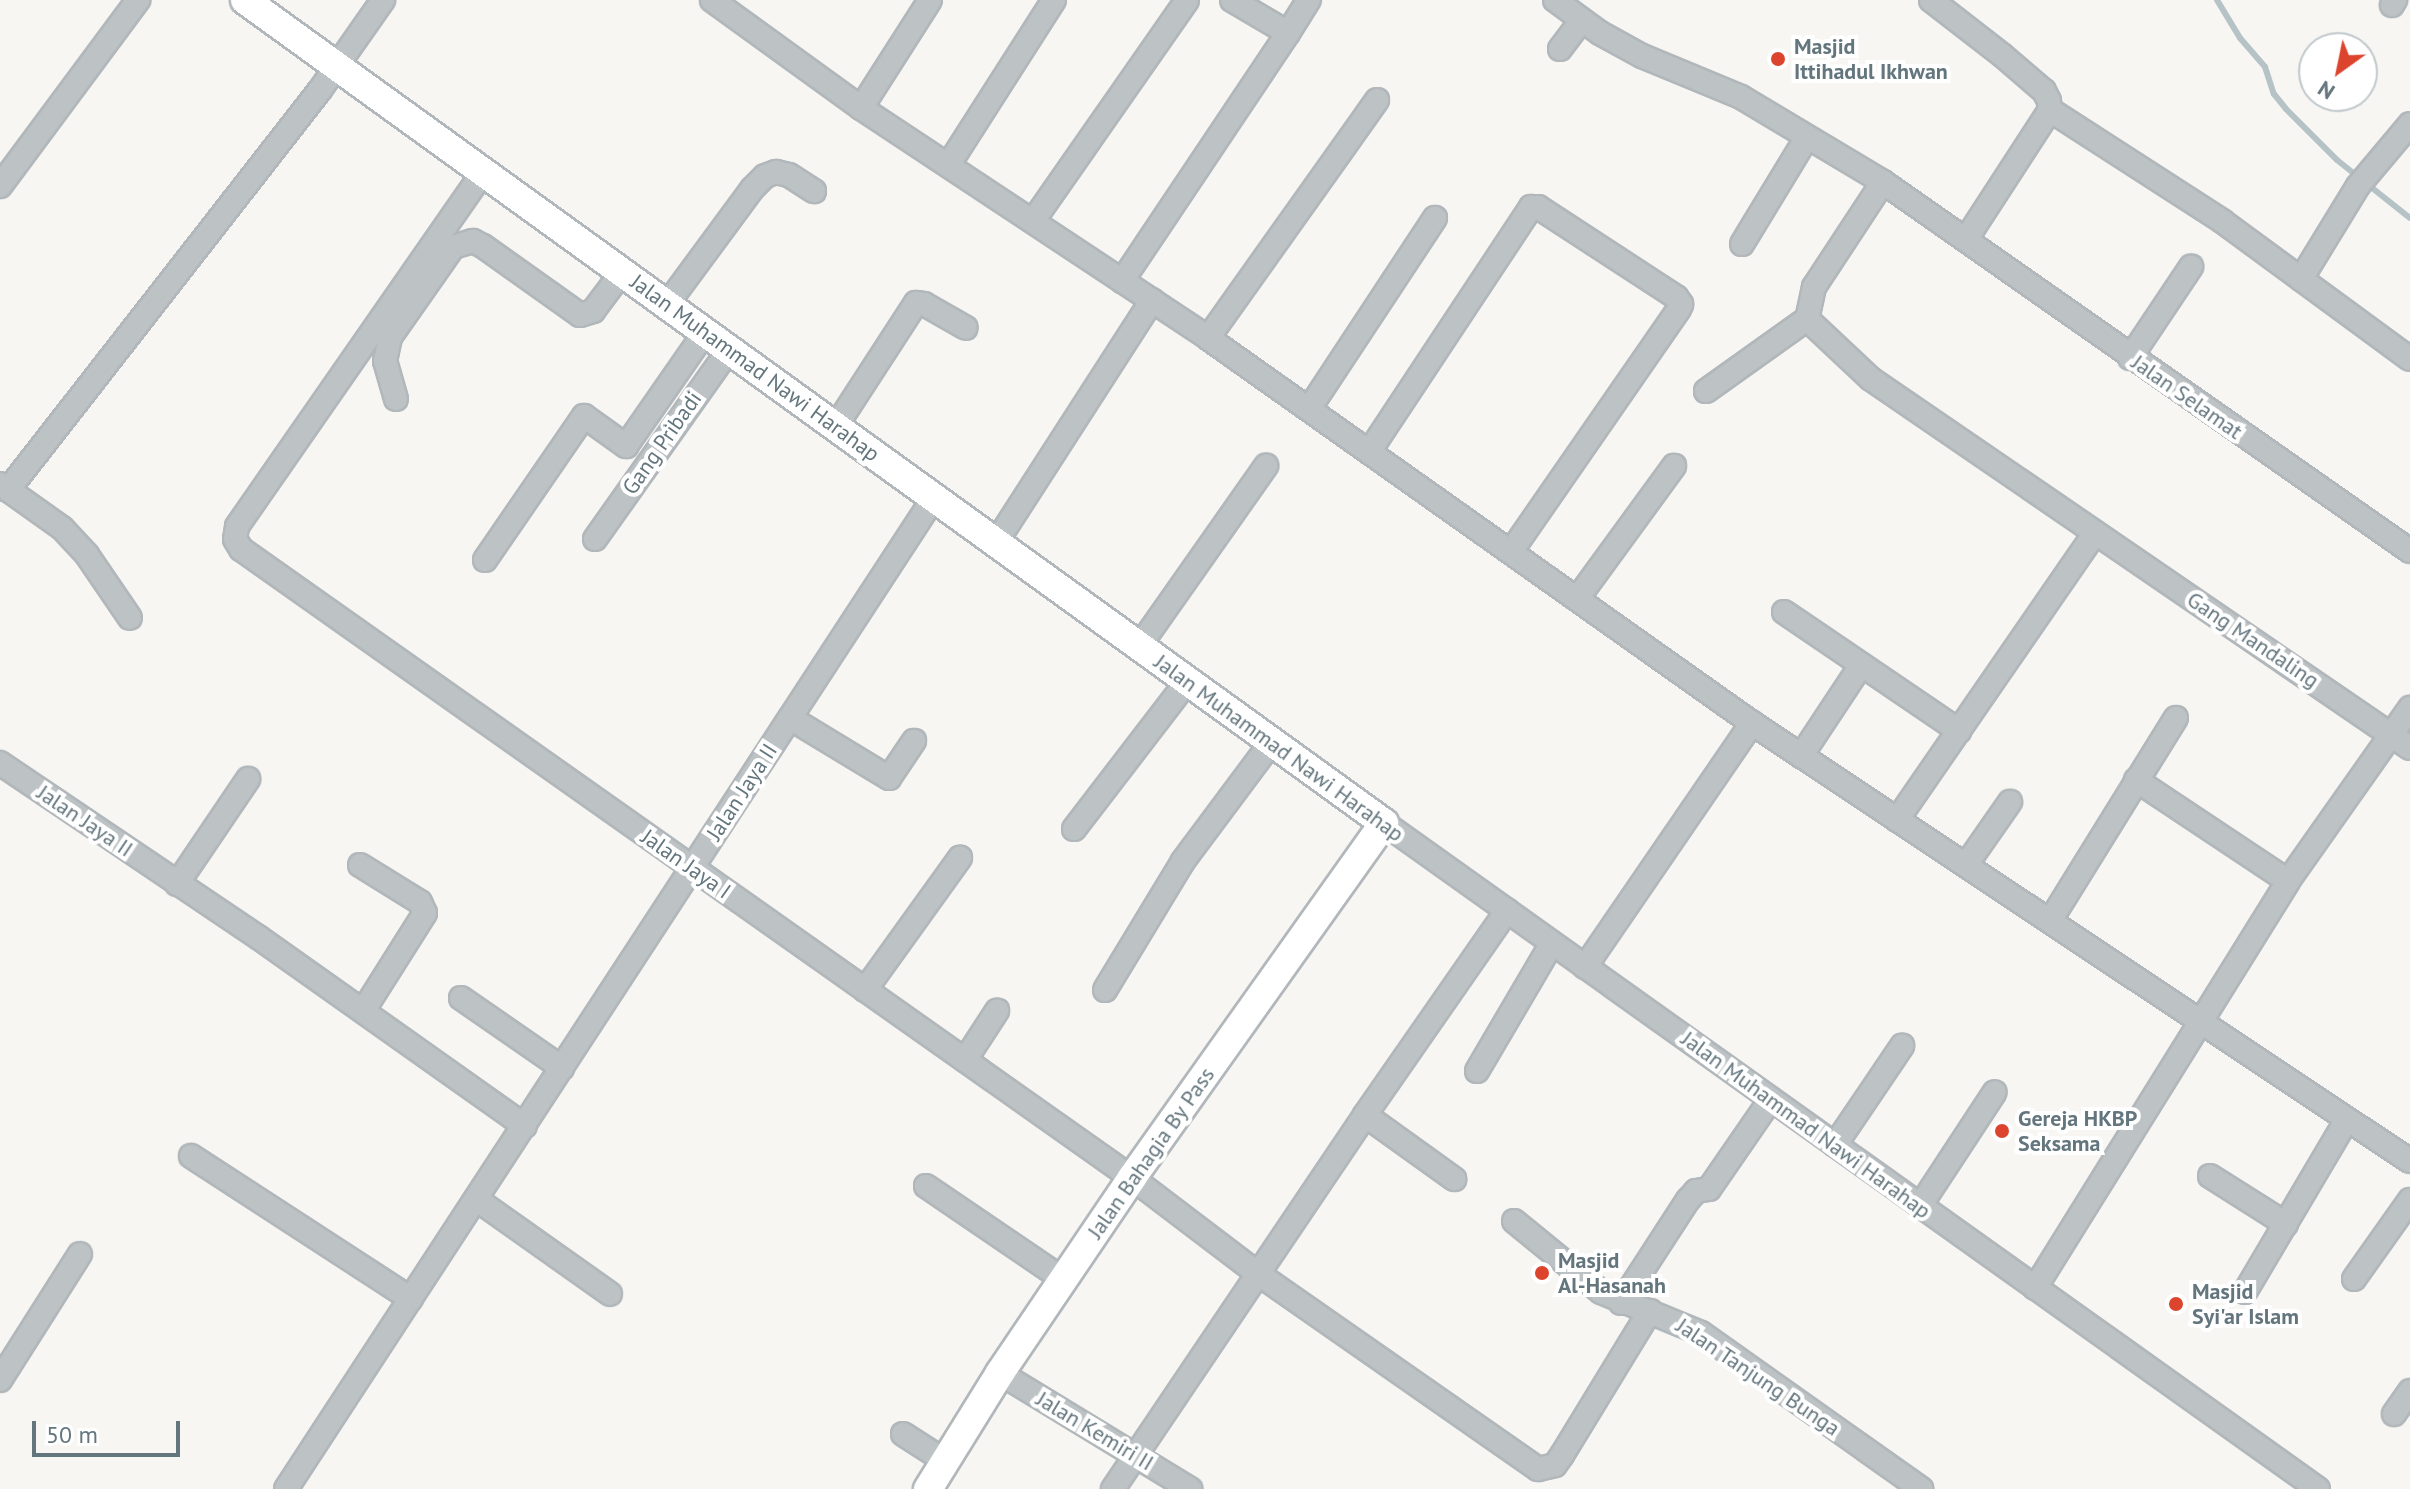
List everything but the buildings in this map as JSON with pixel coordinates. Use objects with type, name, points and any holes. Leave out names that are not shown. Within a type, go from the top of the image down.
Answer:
[{"type":"main road","name":"Jalan Muhammad Nawi Harahap","points":[[245,0],[1384,823]]},
{"type":"main road","name":"Jalan Bahagia By Pass","points":[[928,1489],[1000,1373],[1132,1178],[1384,823]]},
{"type":"street","points":[[0,186],[138,0]]},
{"type":"street","points":[[130,618],[87,555],[62,528],[4,487],[320,90],[383,0]]},
{"type":"street","points":[[712,0],[861,108],[1208,338],[1752,723],[2410,1161]]},
{"type":"street","points":[[861,108],[930,0]]},
{"type":"street","points":[[949,164],[1054,0]]},
{"type":"street","points":[[1033,221],[1187,0]]},
{"type":"street","points":[[1232,0],[1288,33]]},
{"type":"street","points":[[1122,281],[1309,0]]},
{"type":"street","name":"Jalan Selamat","points":[[1555,0],[1642,56],[1741,97],[1883,182],[1967,238],[2130,358],[2410,551]]},
{"type":"street","points":[[1940,3],[2044,91],[2050,110],[2222,221],[2410,359]]},
{"type":"street","points":[[1560,49],[1582,20]]},
{"type":"street","points":[[1208,338],[1377,100]]},
{"type":"street","points":[[1967,238],[2050,110]]},
{"type":"street","points":[[2301,279],[2361,182],[2410,124]]},
{"type":"street","points":[[1742,244],[1807,137]]},
{"type":"street","name":"Jalan Jaya I","points":[[484,171],[237,527],[235,539],[241,549],[1132,1178],[1257,1273],[1538,1469],[1555,1465],[1650,1311]]},
{"type":"street","points":[[668,303],[752,189],[765,176],[776,172],[789,175],[814,191]]},
{"type":"street","points":[[1706,391],[1807,319],[1814,287],[1883,182]]},
{"type":"street","points":[[1369,452],[1531,207],[1538,207],[1676,297],[1681,304],[1679,309],[1511,552]]},
{"type":"street","points":[[1309,409],[1435,218]]},
{"type":"street","points":[[396,399],[385,361],[390,337],[453,247],[473,241],[483,246],[580,315],[593,311],[623,271]]},
{"type":"street","points":[[2130,358],[2191,267]]},
{"type":"street","points":[[995,544],[1152,300]]},
{"type":"street","points":[[836,426],[916,303],[924,304],[966,328]]},
{"type":"street","name":"Gang Mandaling","points":[[1807,319],[1871,379],[2410,748]]},
{"type":"street","points":[[485,560],[584,416],[626,446],[706,331]]},
{"type":"street","name":"Gang Pribadi","points":[[595,539],[730,348]]},
{"type":"street","points":[[1138,648],[1266,466]]},
{"type":"street","points":[[1577,599],[1674,466]]},
{"type":"street","name":"Jalan Jaya II","points":[[286,1489],[933,499]]},
{"type":"street","points":[[1897,820],[2095,533]]},
{"type":"street","points":[[1784,612],[1860,667],[1959,731]]},
{"type":"street","points":[[1801,756],[1860,667]]},
{"type":"street","points":[[1074,829],[1187,682]]},
{"type":"street","points":[[2035,1288],[2288,881],[2410,708]]},
{"type":"street","points":[[790,718],[889,778],[914,741]]},
{"type":"street","points":[[2050,921],[2176,718]]},
{"type":"street","points":[[1585,967],[1752,723]]},
{"type":"street","points":[[1105,990],[1183,861],[1271,743]]},
{"type":"street","name":"Jalan Jaya II","points":[[0,763],[363,1011],[525,1126]]},
{"type":"street","points":[[177,884],[248,779]]},
{"type":"street","points":[[2136,780],[2288,881]]},
{"type":"street","points":[[1966,865],[2010,802]]},
{"type":"street","name":"Jalan Muhammad Nawi Harahap","points":[[1384,823],[2318,1489]]},
{"type":"street","points":[[865,990],[960,858]]},
{"type":"street","points":[[360,865],[420,902],[425,913],[363,1011]]},
{"type":"street","points":[[1113,1489],[1257,1273],[1507,911]]},
{"type":"street","points":[[1477,1071],[1552,943]]},
{"type":"street","points":[[461,998],[562,1068]]},
{"type":"street","points":[[965,1060],[997,1011]]},
{"type":"street","points":[[1835,1145],[1902,1046]]},
{"type":"street","points":[[1920,1206],[1995,1092]]},
{"type":"street","points":[[1621,1303],[1693,1192],[1709,1189],[1771,1099]]},
{"type":"street","points":[[1365,1115],[1454,1179]]},
{"type":"street","points":[[2245,1292],[2346,1121]]},
{"type":"street","points":[[191,1156],[411,1299]]},
{"type":"street","points":[[2210,1176],[2286,1224]]},
{"type":"street","points":[[926,1186],[1063,1279]]},
{"type":"street","points":[[476,1199],[610,1294]]},
{"type":"street","points":[[2354,1279],[2410,1200]]},
{"type":"street","name":"Jalan Tanjung Bunga","points":[[1514,1221],[1601,1292],[1621,1303],[1650,1311],[1701,1333],[1921,1489]]},
{"type":"street","points":[[0,1380],[80,1254]]},
{"type":"street","name":"Jalan Kemiri II","points":[[1000,1373],[1190,1489]]},
{"type":"street","points":[[2394,1414],[2410,1391]]},
{"type":"street","points":[[903,1434],[945,1461]]},
{"type":"waterway","points":[[2217,0],[2240,38],[2265,67],[2274,94],[2286,109],[2337,160],[2410,218]]},
{"type":"place","name":"Masjid Ittihadul Ikhwan","points":[[1778,59]]},
{"type":"place","name":"Gereja HKBP Seksama","points":[[2002,1131]]},
{"type":"place","name":"Masjid Al-Hasanah","points":[[1542,1273]]},
{"type":"place","name":"Masjid Syi'ar Islam","points":[[2176,1304]]}]
